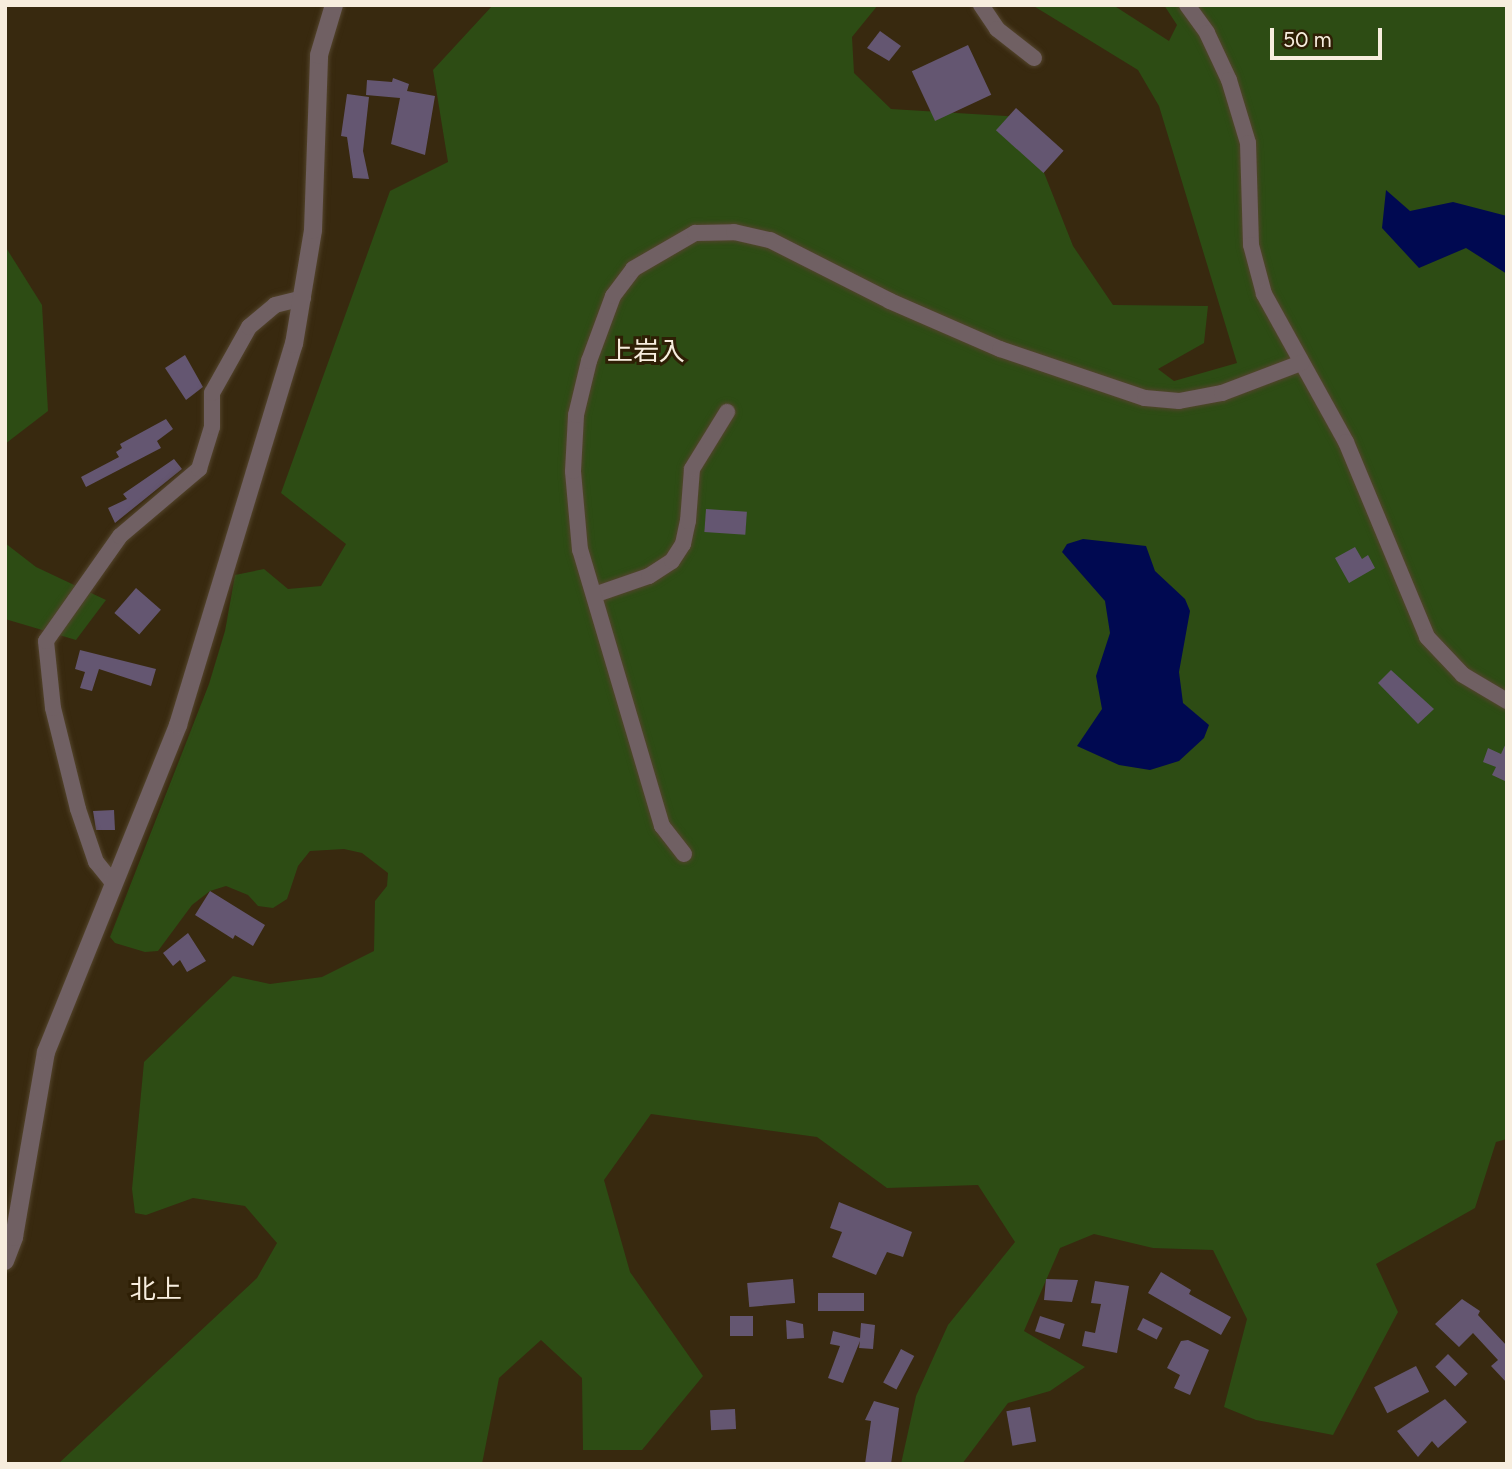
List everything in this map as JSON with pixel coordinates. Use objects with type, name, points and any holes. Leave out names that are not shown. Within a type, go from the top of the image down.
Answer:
[{"type":"street","points":[[5,1261],[14,1237],[47,1052],[178,725],[294,344],[313,230],[319,55],[334,5]]},
{"type":"street","points":[[981,5],[997,29],[1034,58]]},
{"type":"street","points":[[1187,5],[1207,33],[1229,80],[1248,142],[1251,245],[1264,294],[1346,442],[1427,637],[1463,675],[1507,701]]},
{"type":"street","points":[[684,854],[662,827],[580,550],[573,471],[576,415],[589,361],[613,296],[633,269],[695,233],[734,232],[770,240],[890,302],[1000,349],[1145,398],[1179,401],[1222,393],[1301,363]]},
{"type":"street","points":[[114,884],[96,862],[78,809],[53,708],[46,641],[120,536],[199,469],[212,427],[212,393],[249,327],[275,305],[303,298]]},
{"type":"street","points":[[594,595],[649,576],[672,561],[683,544],[688,521],[692,469],[727,412]]},
{"type":"green space","points":[[493,5],[878,5],[852,37],[854,73],[891,109],[1022,117],[1073,246],[1113,305],[1208,306],[1204,343],[1158,369],[1174,381],[1237,363],[1159,106],[1138,70],[1032,5],[1113,5],[1169,41],[1177,25],[1164,5],[1507,5],[1507,1139],[1496,1142],[1475,1208],[1376,1264],[1398,1312],[1333,1435],[1256,1420],[1224,1407],[1247,1319],[1213,1250],[1153,1248],[1094,1234],[1060,1248],[1024,1331],[1085,1367],[1050,1391],[1008,1403],[962,1464],[901,1464],[916,1396],[948,1325],[1015,1242],[978,1185],[887,1188],[817,1137],[651,1114],[604,1180],[630,1272],[703,1376],[642,1450],[583,1450],[582,1378],[541,1340],[499,1378],[482,1464],[58,1464],[257,1278],[277,1243],[245,1206],[193,1198],[146,1215],[135,1213],[132,1189],[144,1062],[233,976],[270,984],[322,977],[374,951],[375,901],[387,886],[388,873],[362,853],[344,849],[310,851],[298,866],[287,899],[273,908],[258,906],[248,895],[226,886],[210,891],[192,905],[158,951],[145,952],[115,943],[110,937],[209,684],[225,631],[235,575],[264,569],[288,589],[321,586],[346,544],[281,493],[390,191],[448,162],[433,70]]},
{"type":"green space","points":[[5,246],[42,305],[48,411],[5,444]]},
{"type":"green space","points":[[5,543],[36,567],[106,600],[76,640],[5,619]]},
{"type":"shaded area","points":[[1386,190],[1410,211],[1453,202],[1507,216],[1507,274],[1466,248],[1419,268],[1382,228]]},
{"type":"shaded area","points":[[1083,539],[1146,546],[1155,571],[1185,599],[1190,611],[1179,672],[1183,703],[1209,725],[1204,738],[1179,761],[1150,770],[1119,765],[1077,746],[1102,709],[1096,676],[1110,633],[1105,601],[1062,552],[1067,544]]},
{"type":"building","points":[[880,31],[901,46],[889,61],[867,48]]},
{"type":"building","points":[[968,45],[991,95],[935,121],[912,71]]},
{"type":"building","points":[[393,78],[409,84],[407,91],[435,96],[425,155],[391,144],[400,98],[366,95],[367,80],[392,82]]},
{"type":"building","points":[[347,94],[369,97],[363,151],[369,179],[353,178],[347,137],[341,136]]},
{"type":"building","points":[[1016,108],[1064,151],[1043,173],[996,130]]},
{"type":"building","points":[[185,355],[203,387],[186,400],[165,368]]},
{"type":"building","points":[[166,419],[173,429],[157,441],[161,448],[86,487],[81,477],[119,457],[116,452],[122,448],[120,444]]},
{"type":"building","points":[[174,459],[182,469],[115,523],[108,508],[127,499],[123,494]]},
{"type":"building","points":[[706,509],[747,512],[745,535],[704,532]]},
{"type":"building","points":[[1355,547],[1362,559],[1368,555],[1375,568],[1349,583],[1335,558]]},
{"type":"building","points":[[136,588],[161,610],[139,635],[114,613]]},
{"type":"building","points":[[80,650],[156,669],[151,686],[99,669],[92,691],[80,688],[85,672],[75,669]]},
{"type":"building","points":[[1391,670],[1434,709],[1418,724],[1378,683]]},
{"type":"building","points":[[1507,741],[1507,782],[1492,775],[1496,767],[1483,762],[1488,748],[1501,754]]},
{"type":"building","points":[[114,810],[115,830],[96,830],[93,811]]},
{"type":"building","points":[[210,891],[265,925],[253,946],[235,935],[233,939],[195,915]]},
{"type":"building","points":[[188,933],[206,961],[187,972],[180,960],[173,966],[163,953]]},
{"type":"building","points":[[839,1202],[912,1232],[903,1257],[887,1252],[876,1275],[832,1257],[842,1232],[830,1228]]},
{"type":"building","points":[[1161,1272],[1191,1290],[1189,1294],[1231,1317],[1221,1335],[1148,1293]]},
{"type":"building","points":[[793,1279],[795,1303],[749,1307],[747,1283]]},
{"type":"building","points":[[1046,1279],[1078,1280],[1072,1302],[1044,1300]]},
{"type":"building","points":[[1095,1281],[1129,1286],[1117,1353],[1082,1346],[1085,1331],[1095,1333],[1101,1304],[1091,1303]]},
{"type":"building","points":[[818,1293],[864,1293],[864,1311],[818,1311]]},
{"type":"building","points":[[1462,1299],[1480,1311],[1478,1315],[1507,1346],[1507,1383],[1491,1366],[1498,1360],[1473,1333],[1459,1347],[1435,1324]]},
{"type":"building","points":[[730,1316],[753,1316],[753,1336],[730,1336]]},
{"type":"building","points":[[1040,1316],[1065,1324],[1060,1339],[1035,1331]]},
{"type":"building","points":[[1143,1318],[1163,1328],[1157,1340],[1137,1330]]},
{"type":"building","points":[[786,1320],[803,1324],[804,1338],[787,1339]]},
{"type":"building","points":[[861,1323],[875,1325],[873,1349],[859,1348],[860,1341],[843,1383],[828,1378],[840,1346],[830,1344],[833,1331],[860,1338]]},
{"type":"building","points":[[1188,1340],[1209,1350],[1190,1395],[1174,1388],[1180,1375],[1167,1368],[1181,1341]]},
{"type":"building","points":[[901,1349],[914,1356],[896,1390],[883,1383]]},
{"type":"building","points":[[1448,1354],[1468,1374],[1455,1387],[1435,1367]]},
{"type":"building","points":[[1416,1366],[1429,1392],[1387,1413],[1374,1387]]},
{"type":"building","points":[[1445,1399],[1467,1422],[1438,1448],[1432,1441],[1418,1457],[1397,1431]]},
{"type":"building","points":[[874,1401],[899,1408],[891,1464],[865,1464],[871,1421],[865,1420]]},
{"type":"building","points":[[1030,1407],[1036,1441],[1012,1446],[1006,1411]]},
{"type":"building","points":[[735,1409],[736,1429],[711,1430],[710,1410]]},
{"type":"district","name":"上岩入","points":[[646,352]]},
{"type":"district","name":"北上","points":[[156,1290]]}]
